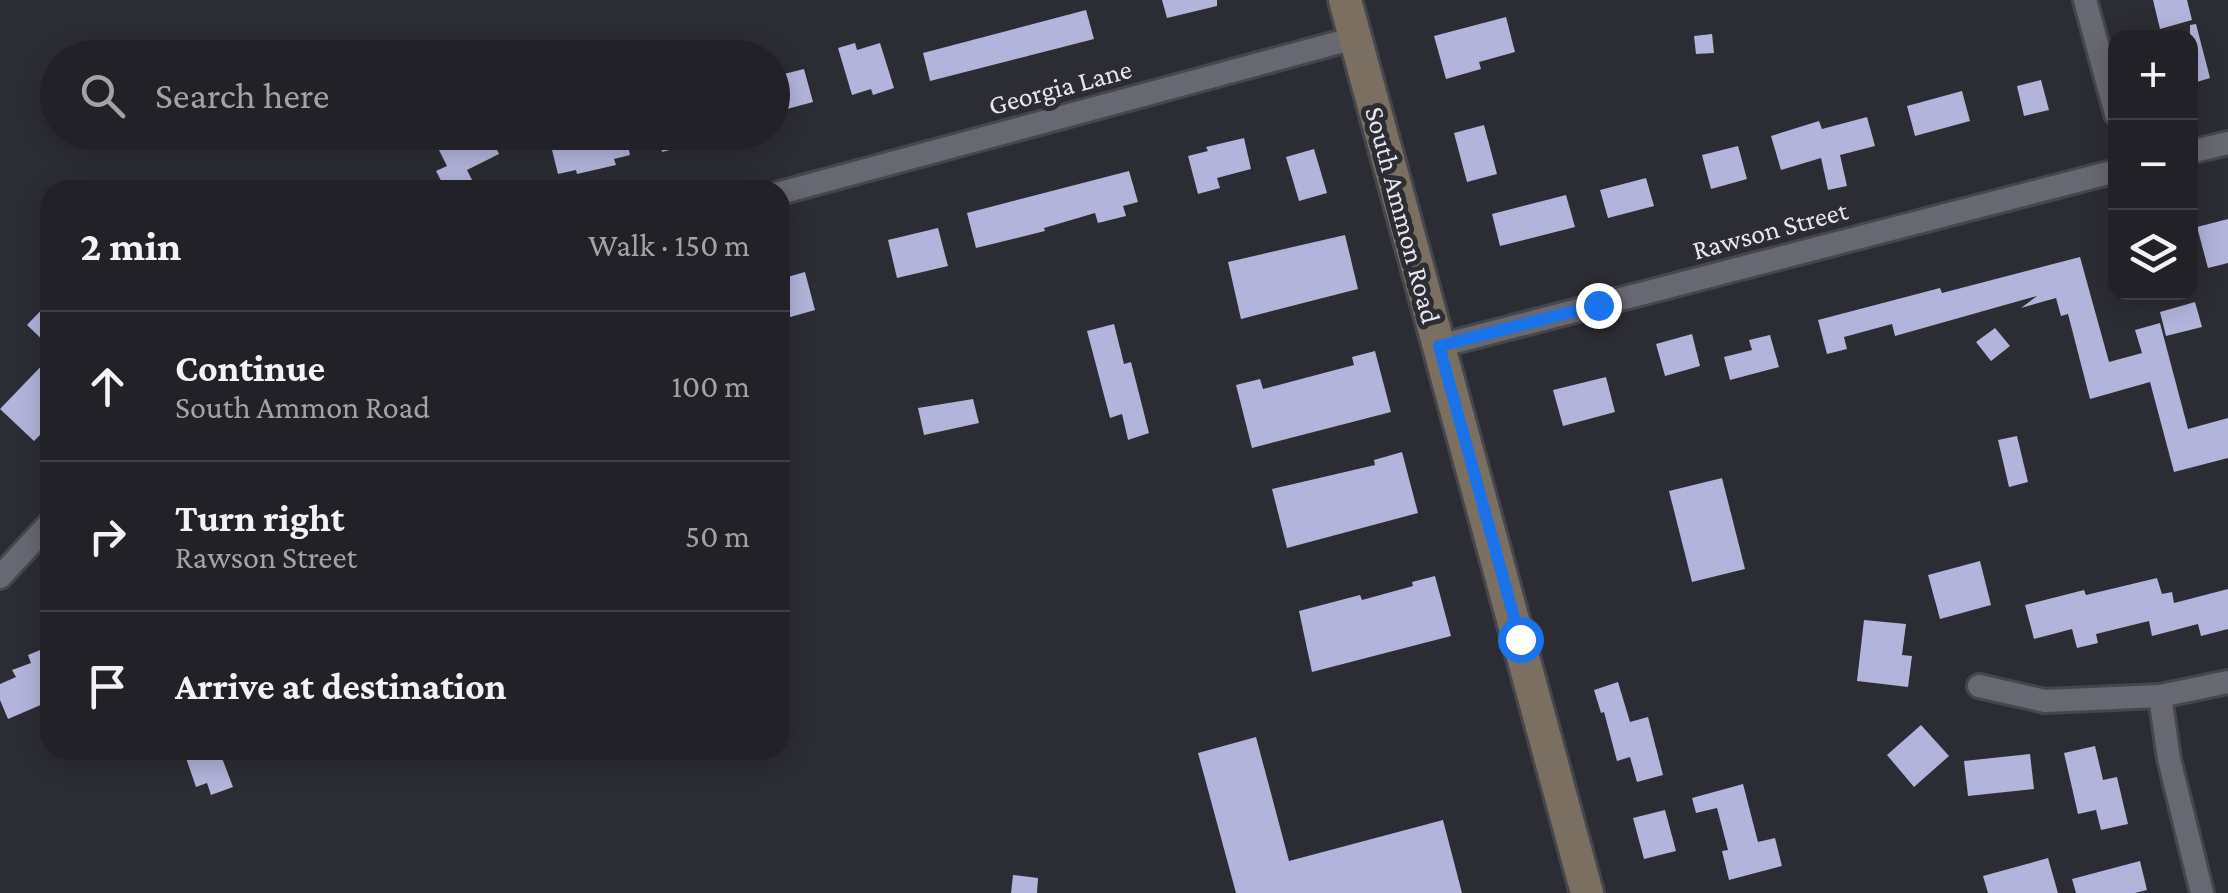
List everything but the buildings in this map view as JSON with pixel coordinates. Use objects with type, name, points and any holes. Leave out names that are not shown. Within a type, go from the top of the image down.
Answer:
[{"type":"main road","name":"South Ammon Road","points":[[1345,0],[1587,893]]},
{"type":"street","points":[[2085,0],[2108,85]]},
{"type":"street","name":"Georgia Lane","points":[[790,190],[1355,38]]},
{"type":"street","points":[[2198,150],[2228,143]]},
{"type":"street","name":"Rawson Street","points":[[1439,346],[2108,173]]},
{"type":"street","points":[[0,577],[40,533]]},
{"type":"street","points":[[1979,686],[2045,701],[2160,696],[2228,682]]},
{"type":"street","points":[[2160,696],[2169,758],[2202,893]]},
{"type":"route","points":[[1520,639],[1439,346],[1598,305]]}]
